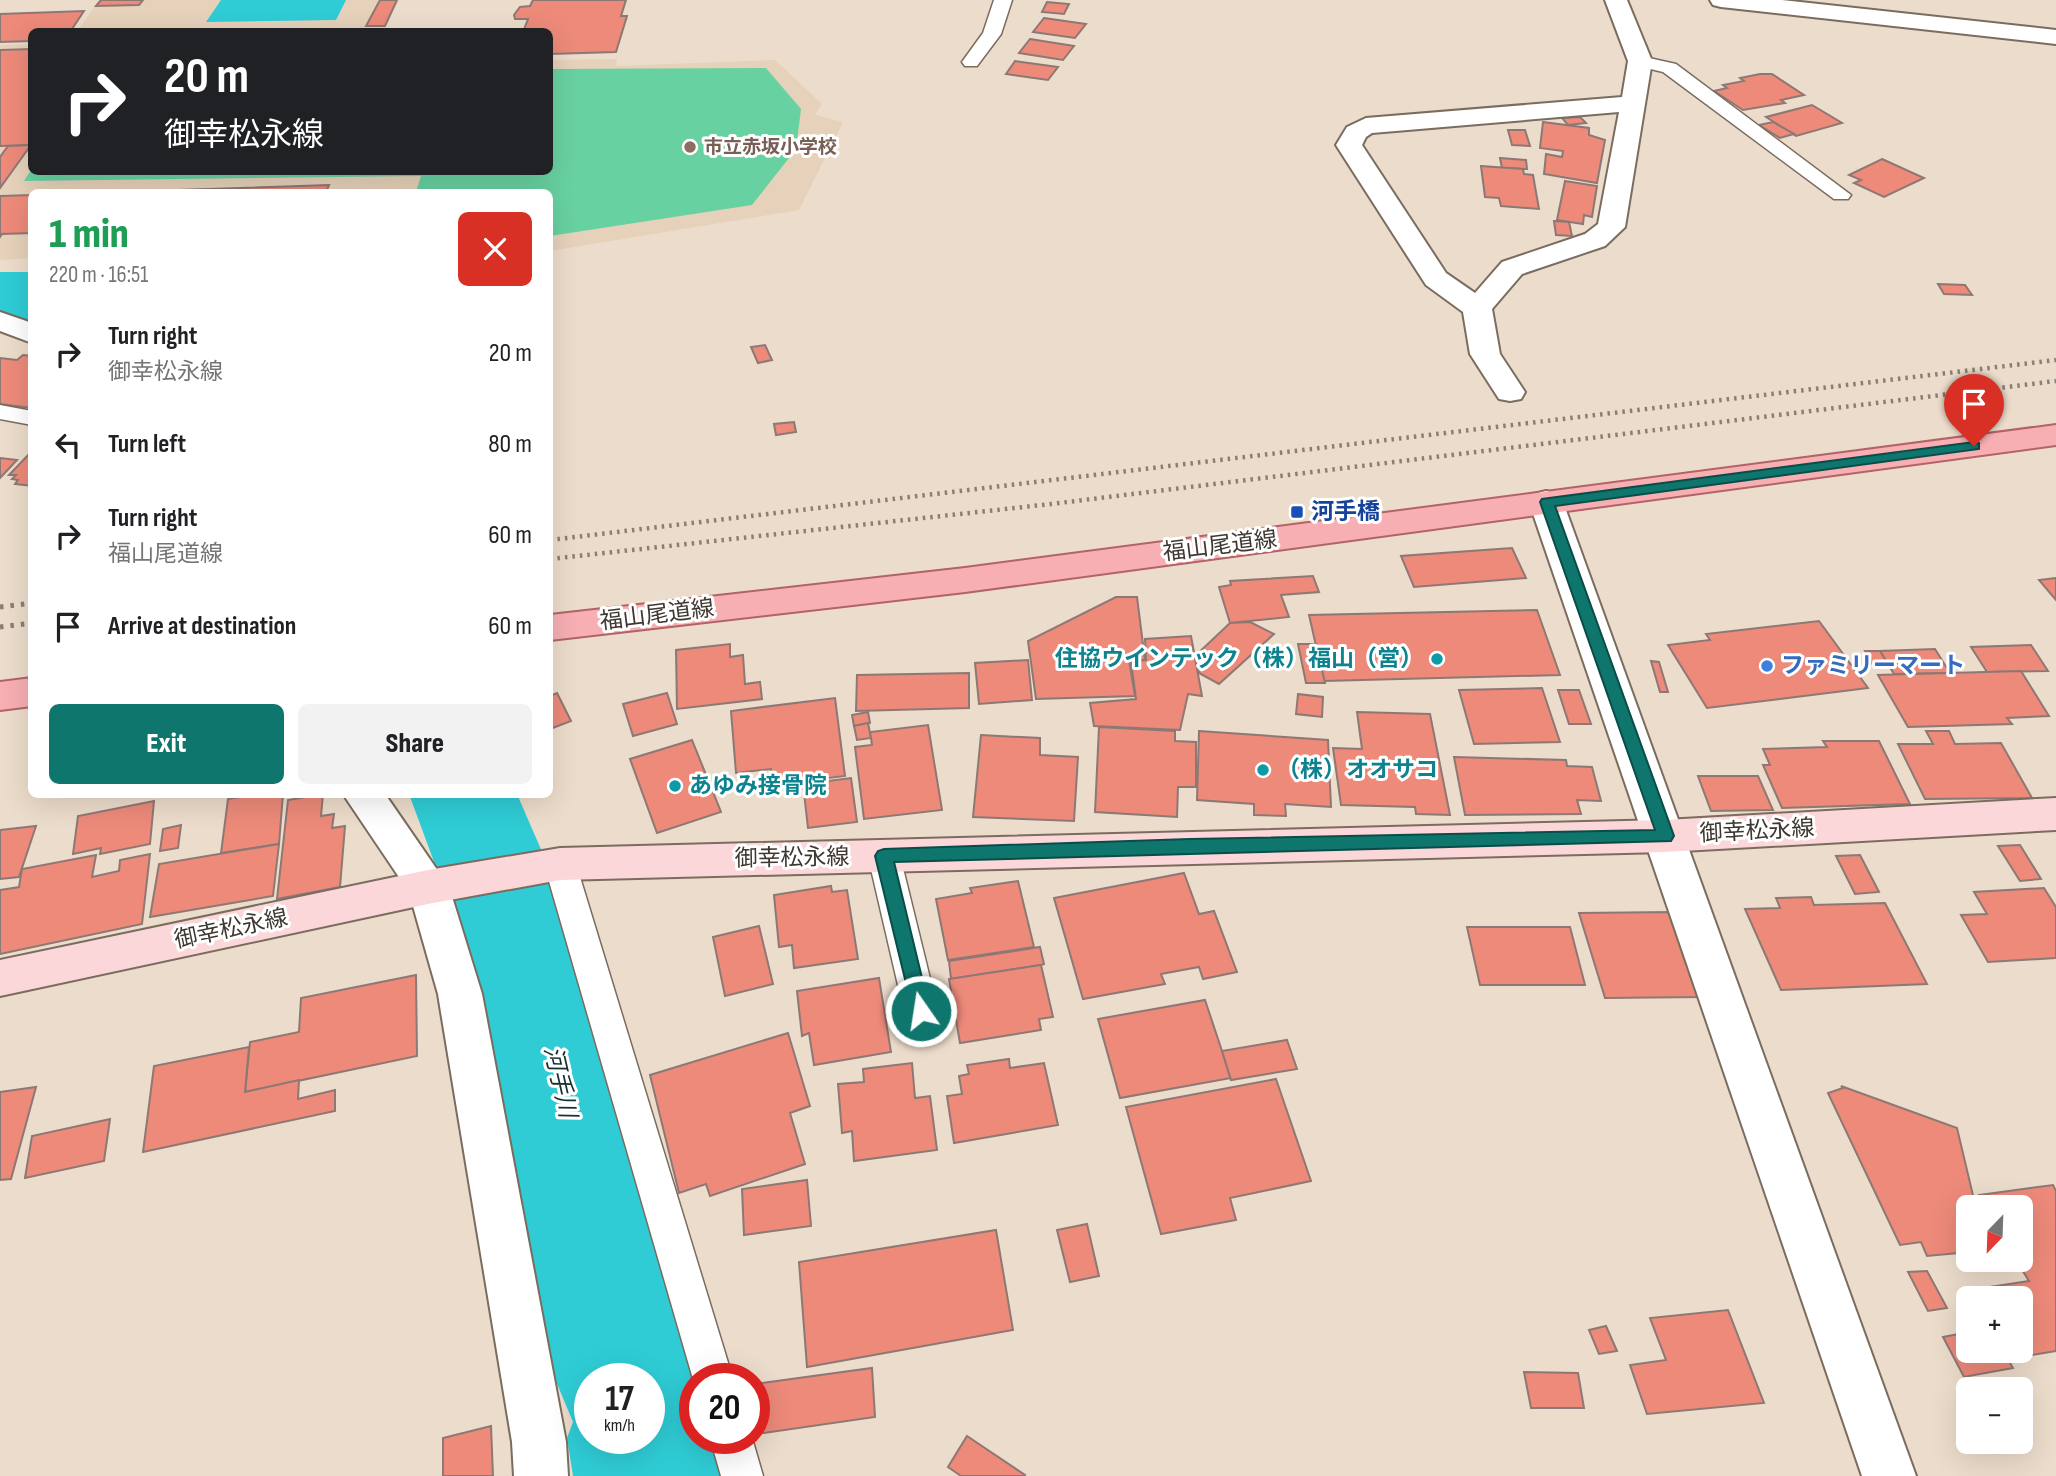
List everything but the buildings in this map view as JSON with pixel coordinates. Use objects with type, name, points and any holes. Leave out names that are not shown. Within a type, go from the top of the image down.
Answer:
[{"type":"main road","name":"福山尾道線","points":[[553,628],[951,581],[2056,435]]},
{"type":"main road","points":[[0,696],[28,692]]},
{"type":"main road","name":"御幸松永線","points":[[0,978],[441,884],[548,866],[1190,846],[1665,836],[2056,814]]},
{"type":"street","points":[[1477,308],[1512,268],[1595,240],[1611,227],[1640,61],[1616,0]]},
{"type":"street","points":[[1721,0],[2056,37]]},
{"type":"street","points":[[1510,392],[1485,354],[1477,308],[1436,279],[1349,145],[1356,132],[1366,126],[1634,103]]},
{"type":"street","points":[[0,321],[28,332]]},
{"type":"street","points":[[1546,502],[1889,1476]]},
{"type":"street","points":[[366,798],[441,884],[537,1429],[541,1476]]},
{"type":"lane","points":[[971,62],[992,34],[1003,0]]},
{"type":"lane","points":[[1640,61],[1669,68],[1841,195]]},
{"type":"lane","points":[[0,412],[28,417]]},
{"type":"lane","points":[[884,856],[921,1011]]},
{"type":"lane","points":[[548,866],[708,1363]]},
{"type":"lane","points":[[736,1454],[742,1476]]},
{"type":"shaded area","points":[[99,0],[399,0],[385,28],[80,28]]},
{"type":"shaded area","name":"市立赤坂小学校","points":[[28,44],[28,175],[553,175],[553,60],[617,59],[616,66],[775,60],[822,104],[815,115],[843,122],[799,210],[553,251],[553,189],[28,189],[28,258],[0,260],[0,45]]},
{"type":"green space","name":"市立赤坂小学校","points":[[766,68],[801,109],[796,149],[752,205],[553,236],[553,189],[417,189],[421,176],[24,181],[28,175],[553,175],[553,69]]},
{"type":"water","points":[[221,0],[346,0],[336,20],[206,22]]},
{"type":"waterway","name":"河手川","points":[[0,296],[28,296]]},
{"type":"waterway","name":"河手川","points":[[465,798],[538,981],[623,1363]]},
{"type":"waterway","name":"河手川","points":[[643,1454],[648,1476]]},
{"type":"railway","points":[[553,540],[2056,360]]},
{"type":"railway","points":[[553,559],[1051,504],[2056,381]]},
{"type":"railway","points":[[0,607],[28,604]]},
{"type":"railway","points":[[0,627],[28,624]]},
{"type":"place","name":"市立赤坂小学校","points":[[690,147]]},
{"type":"place","name":"河手橋","points":[[1297,512]]},
{"type":"place","name":"住協ウインテック（株）福山（営）","points":[[1437,659]]},
{"type":"place","name":"ファミリーマート","points":[[1767,666]]},
{"type":"place","name":"（株）オオサコ","points":[[1263,770]]},
{"type":"place","name":"あゆみ接骨院","points":[[675,786]]},
{"type":"route","points":[[921,1011],[884,856],[1190,846],[1665,836],[1546,502],[1974,446]]}]
